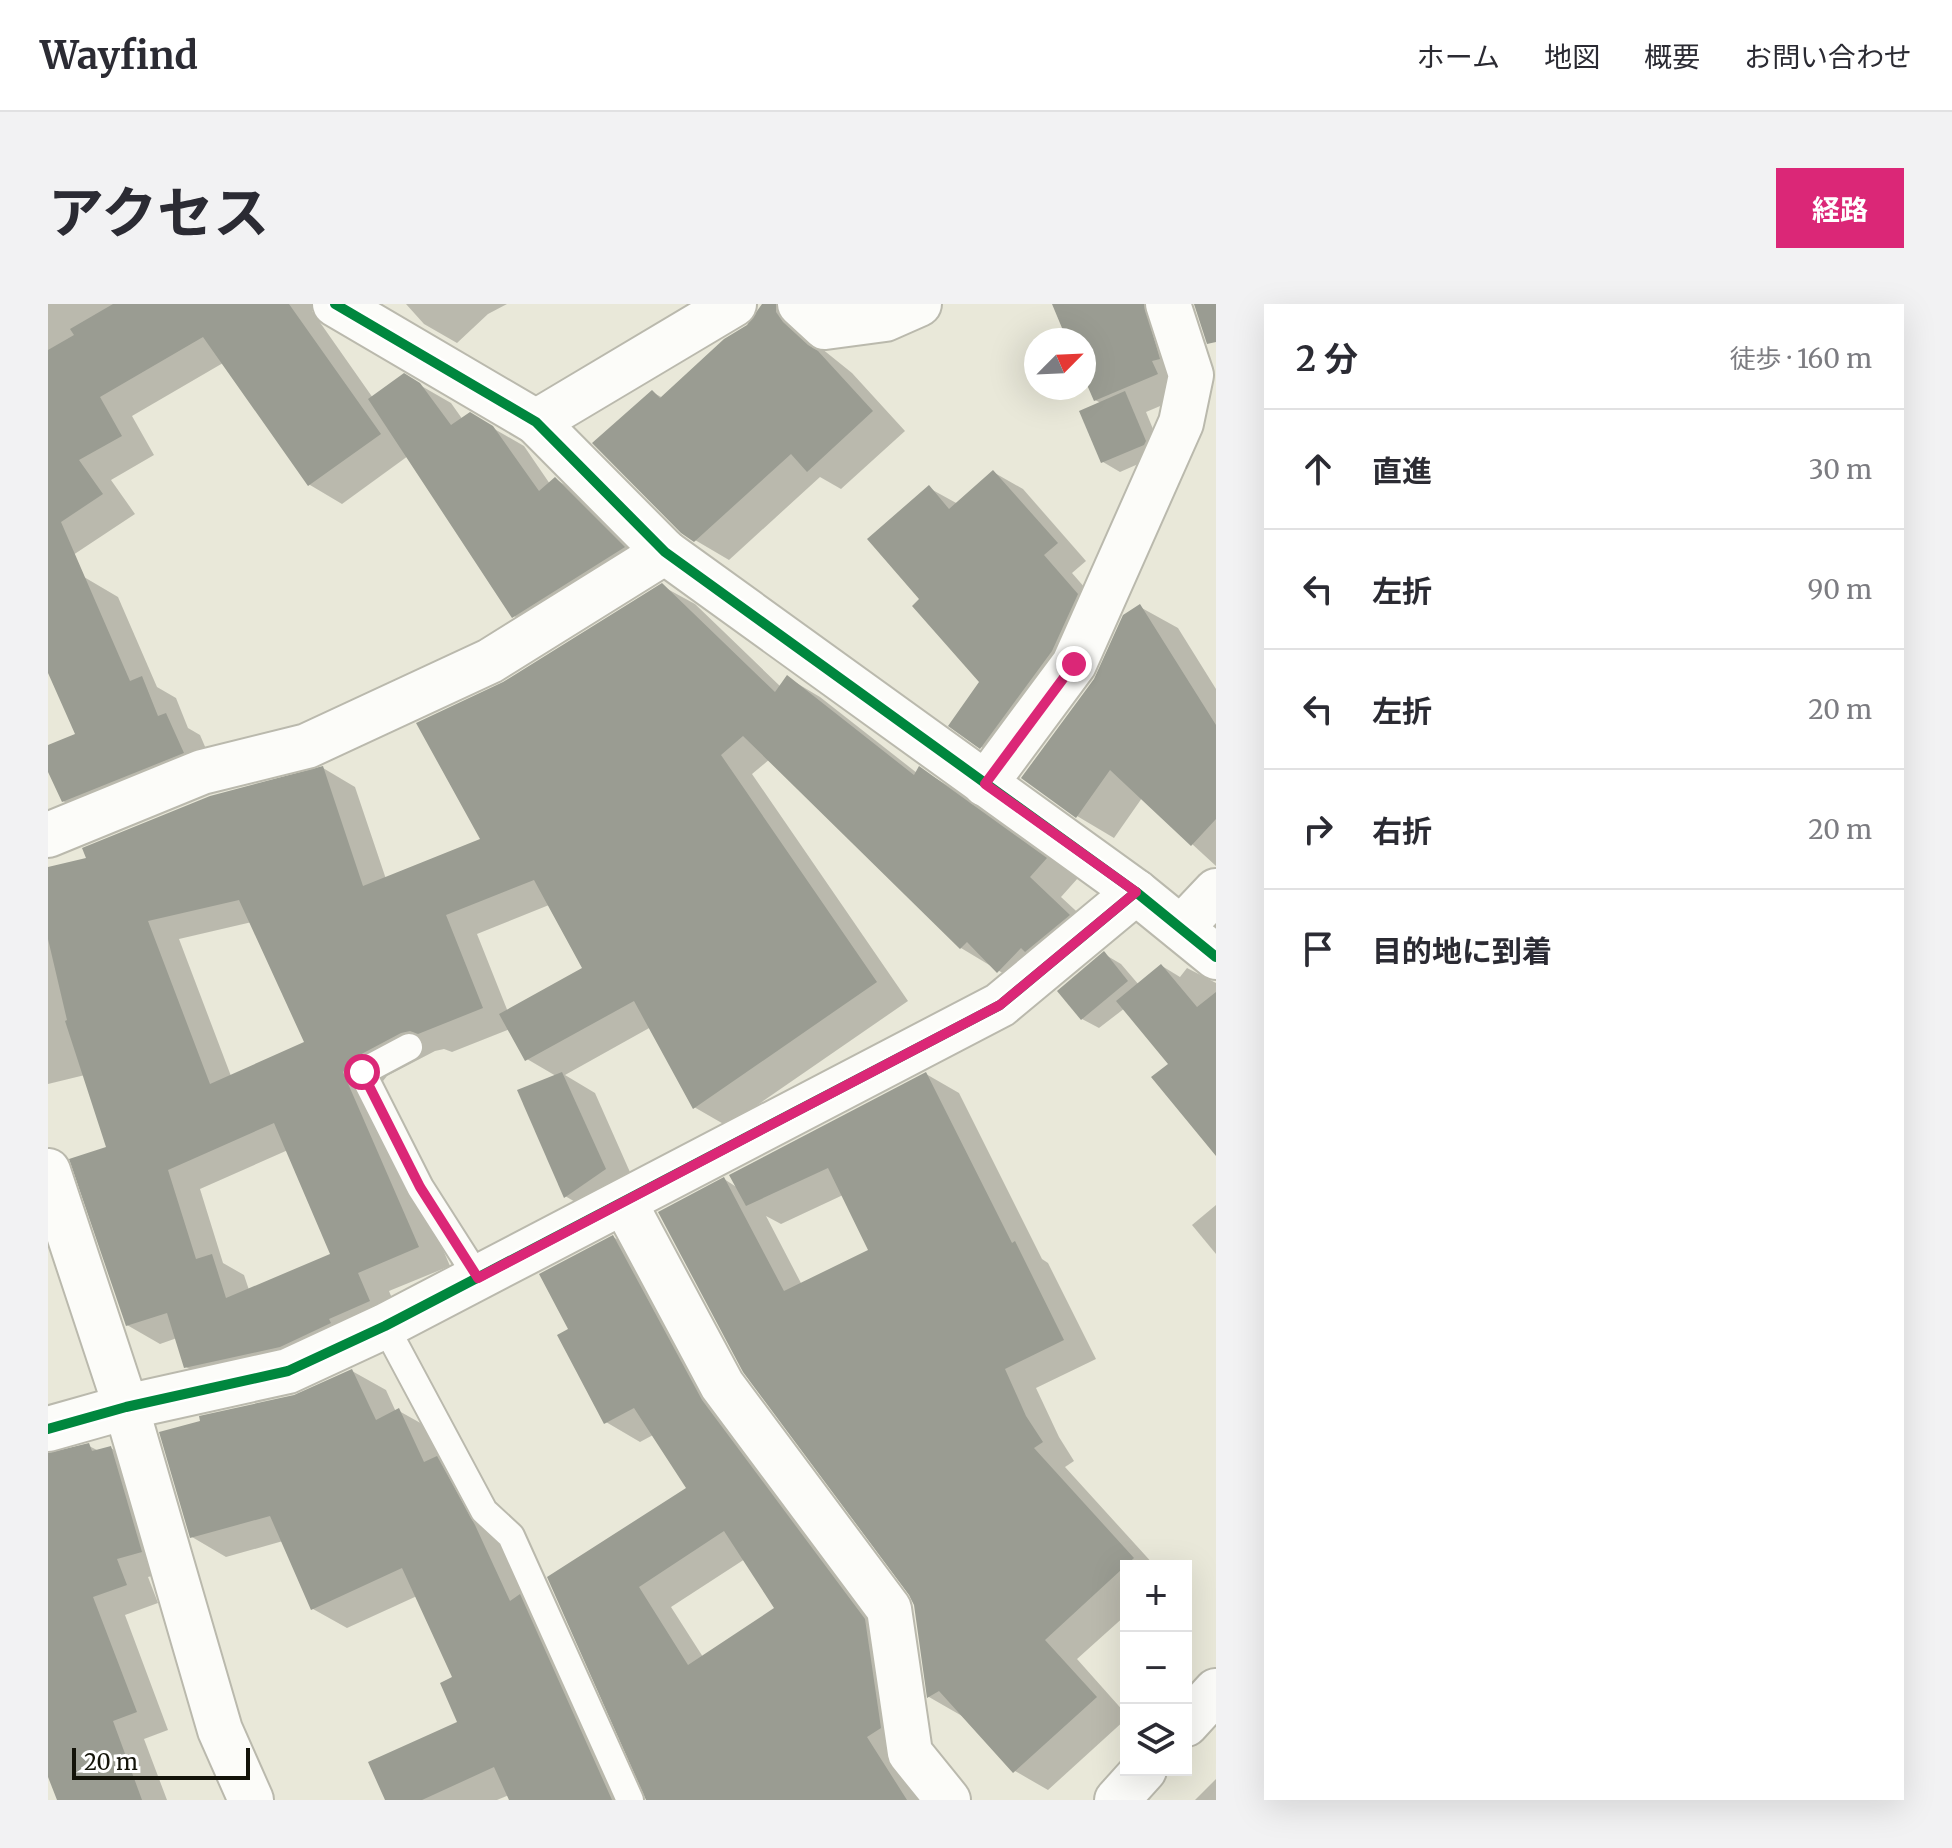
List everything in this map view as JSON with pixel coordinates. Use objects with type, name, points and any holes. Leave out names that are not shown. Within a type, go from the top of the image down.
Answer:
[{"type":"street","points":[[335,304],[536,422],[665,552],[1136,892],[1216,957]]},
{"type":"street","points":[[536,422],[734,304]]},
{"type":"street","points":[[800,304],[825,327],[885,319],[919,304]]},
{"type":"street","points":[[985,784],[1074,664],[1181,423],[1191,375],[1168,304]]},
{"type":"street","points":[[48,835],[202,772],[307,746],[490,661],[665,552]]},
{"type":"street","points":[[1181,928],[1216,891]]},
{"type":"street","points":[[48,1429],[126,1407],[288,1371],[385,1326],[1000,1005],[1136,892]]},
{"type":"street","points":[[48,1171],[126,1407],[220,1730],[251,1800]]},
{"type":"street","points":[[624,1202],[722,1385],[889,1609],[910,1753],[948,1800]]},
{"type":"street","points":[[1192,1717],[1216,1691]]},
{"type":"street","points":[[1117,1800],[1139,1776]]},
{"type":"lane","points":[[409,1047],[362,1072],[420,1187],[478,1278]]},
{"type":"lane","points":[[385,1326],[484,1511],[511,1536],[630,1800]]},
{"type":"building","points":[[113,304],[289,304],[381,434],[308,486],[203,337],[100,397],[122,436],[79,460],[103,494],[61,522],[130,681],[142,676],[158,716],[166,713],[184,753],[62,802],[48,772],[48,745],[75,734],[48,673],[48,350],[74,335],[70,329]]},
{"type":"building","points":[[762,304],[776,304],[776,312],[783,322],[818,351],[873,411],[807,472],[791,454],[694,542],[681,533],[592,443],[652,390],[660,398],[724,339],[747,325]]},
{"type":"building","points":[[1052,304],[1144,304],[1160,359],[1152,361],[1158,374],[1094,401],[1096,328],[1062,328]]},
{"type":"building","points":[[1194,304],[1216,304],[1216,342],[1207,344]]},
{"type":"building","points":[[404,373],[420,383],[451,425],[470,412],[493,426],[539,491],[555,477],[625,547],[512,618],[368,399]]},
{"type":"building","points":[[1125,391],[1146,441],[1144,445],[1101,463],[1079,411]]},
{"type":"building","points":[[993,470],[1058,543],[1044,555],[1078,594],[1052,651],[980,749],[948,726],[979,682],[912,606],[919,599],[867,539],[929,485],[949,509]]},
{"type":"building","points":[[662,583],[775,692],[787,675],[914,775],[919,766],[1047,858],[1030,877],[1070,915],[1025,952],[1021,948],[997,973],[967,942],[960,949],[743,736],[721,755],[877,982],[693,1109],[634,1001],[525,1061],[499,1014],[582,968],[534,880],[446,915],[483,1008],[418,1034],[410,1031],[401,1033],[354,1058],[343,1072],[419,1247],[358,1273],[370,1301],[329,1319],[331,1323],[280,1347],[184,1368],[167,1313],[126,1326],[69,1159],[106,1147],[65,1021],[48,939],[48,867],[86,858],[82,848],[210,796],[323,766],[363,886],[480,839],[416,723],[503,682]],"holes":[[[239,900],[304,1042],[210,1084],[148,921]],[[274,1123],[330,1254],[226,1298],[212,1254],[196,1259],[168,1170]]]},
{"type":"building","points":[[1140,604],[1216,725],[1216,819],[1191,846],[1110,770],[1076,818],[1021,778],[1094,679],[1123,615]]},
{"type":"building","points":[[1104,951],[1128,981],[1081,1020],[1057,991]]},
{"type":"building","points":[[1161,964],[1197,1007],[1216,992],[1216,1156],[1151,1077],[1168,1064],[1116,1001]]},
{"type":"building","points":[[562,1072],[606,1169],[564,1198],[517,1090]]},
{"type":"building","points":[[926,1072],[1064,1340],[1005,1369],[1026,1416],[1043,1442],[1034,1448],[1134,1558],[1120,1560],[1120,1571],[1045,1640],[1097,1697],[1013,1773],[939,1691],[927,1698],[914,1605],[909,1595],[743,1372],[658,1212],[724,1177],[784,1291],[868,1250],[828,1168],[746,1206],[729,1175]]},
{"type":"building","points":[[613,1235],[702,1400],[865,1619],[881,1728],[867,1737],[907,1800],[646,1800],[547,1577],[686,1488],[634,1408],[604,1424],[557,1335],[568,1329],[539,1274]],"holes":[[[724,1531],[774,1608],[688,1665],[639,1587]]]},
{"type":"building","points":[[352,1369],[376,1420],[399,1408],[424,1462],[437,1456],[475,1525],[510,1601],[520,1594],[612,1800],[509,1800],[494,1767],[422,1800],[385,1800],[368,1762],[457,1722],[440,1683],[452,1677],[402,1568],[311,1610],[270,1516],[190,1538],[159,1432],[200,1421],[199,1416],[294,1395]]},
{"type":"building","points":[[89,1443],[92,1451],[111,1446],[142,1552],[117,1559],[127,1585],[93,1597],[137,1712],[113,1721],[142,1800],[57,1800],[48,1777],[48,1453]]},
{"type":"cycle path","points":[[335,304],[536,422],[665,552],[1136,892],[1216,957]]},
{"type":"cycle path","points":[[48,1429],[126,1407],[288,1371],[385,1326],[1000,1005],[1136,892]]},
{"type":"route","points":[[362,1072],[420,1187],[478,1278],[1000,1005],[1136,892],[985,784],[1074,664]]}]
